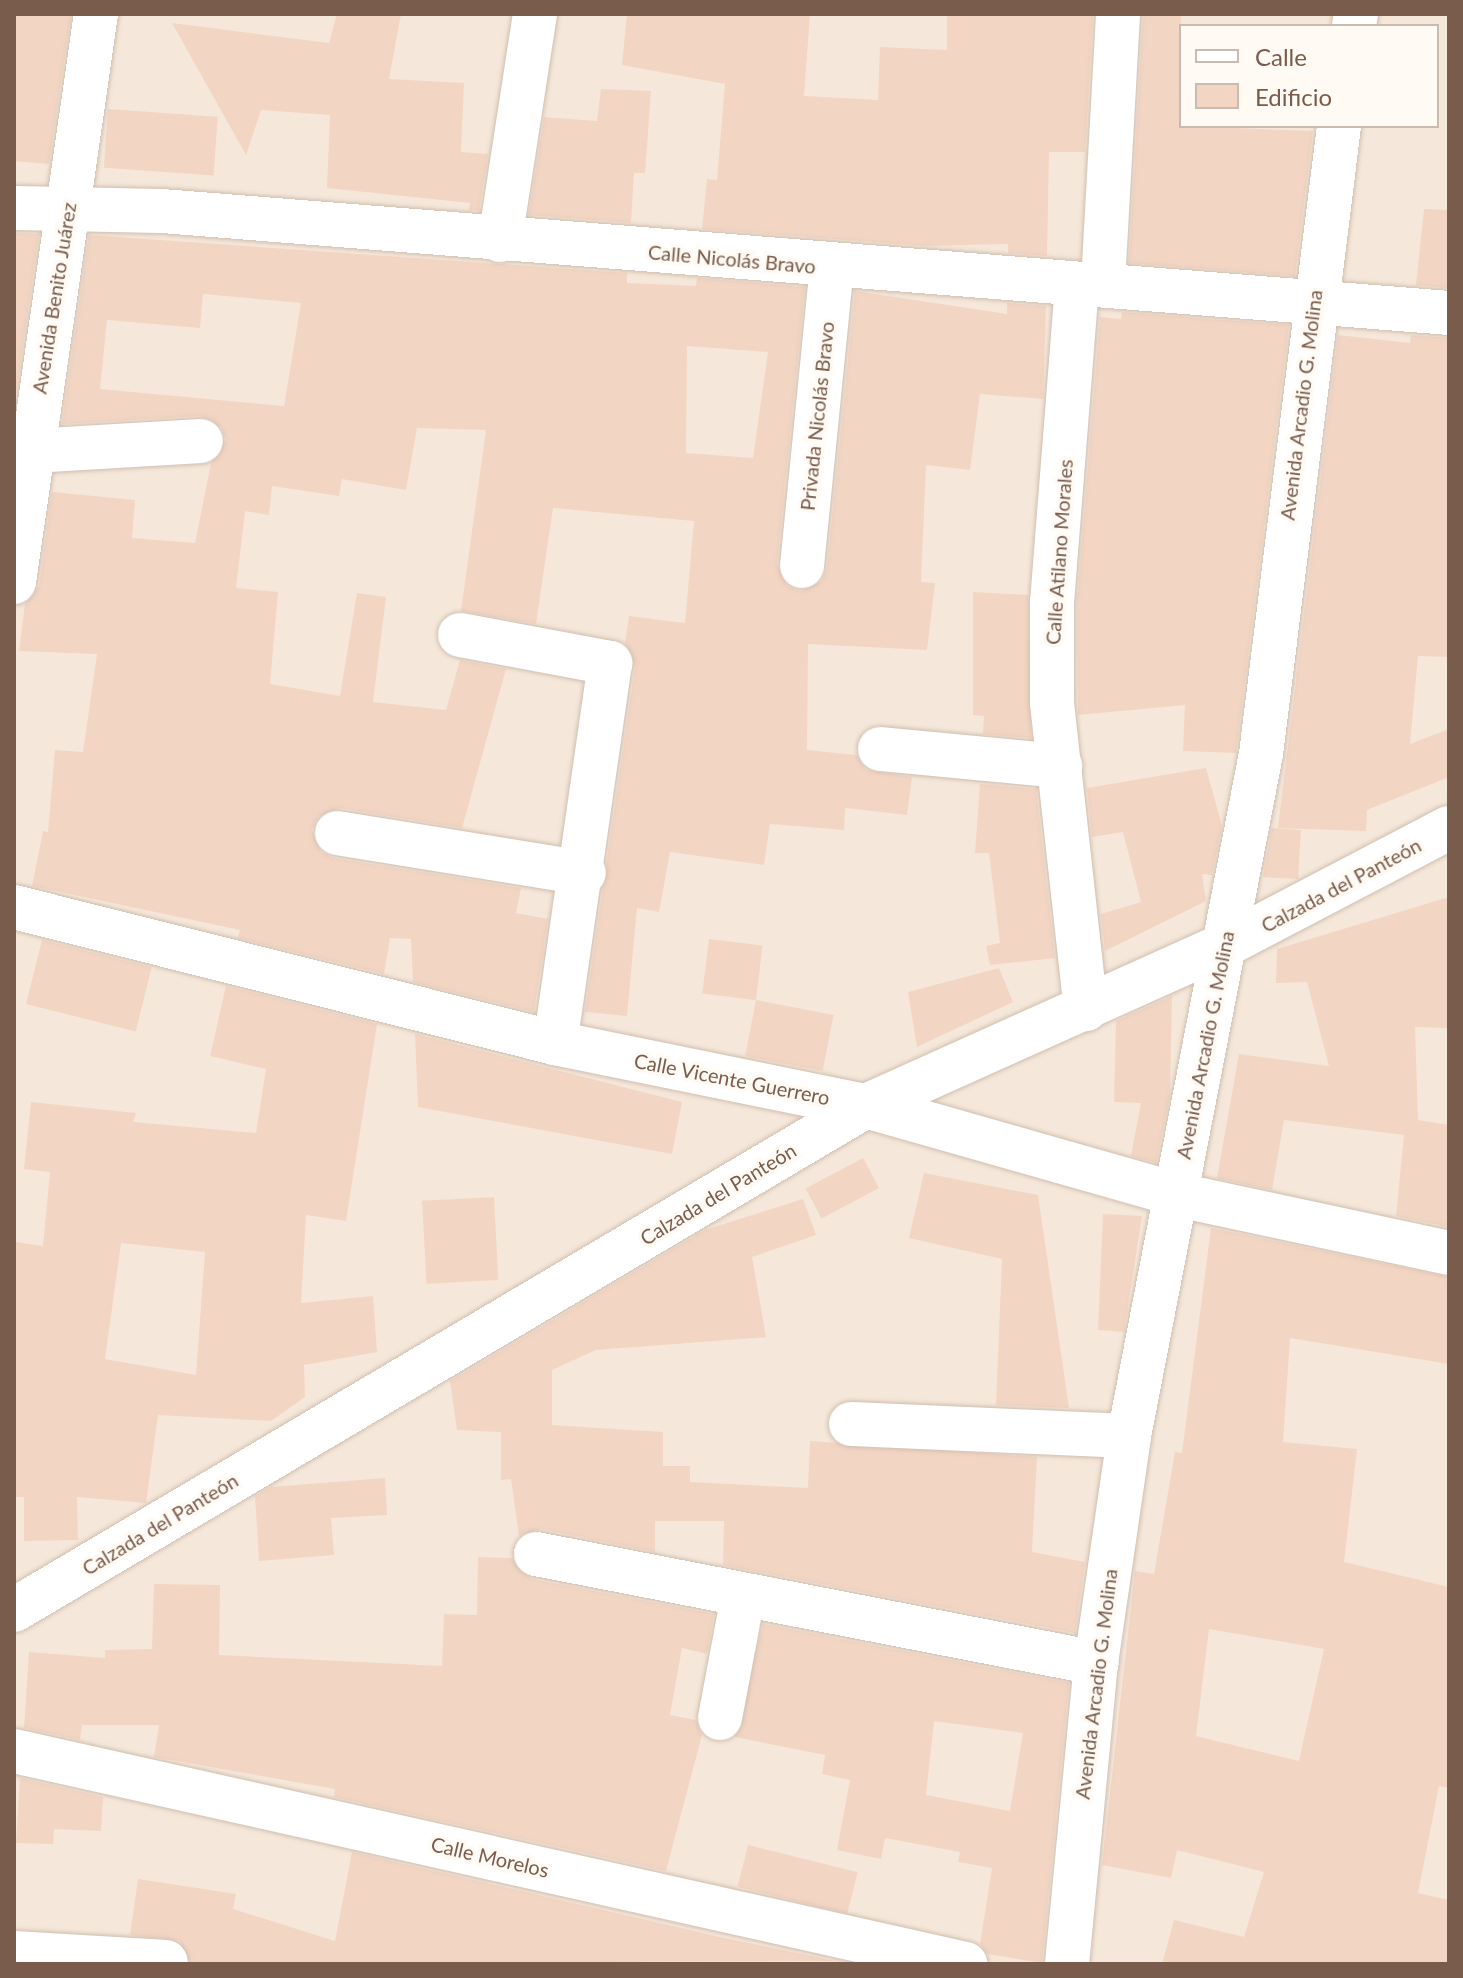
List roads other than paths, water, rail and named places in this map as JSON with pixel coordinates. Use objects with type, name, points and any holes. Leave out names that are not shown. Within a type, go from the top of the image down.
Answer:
[{"type":"street","name":"Avenida Benito Juárez","points":[[14,582],[96,14]]},
{"type":"street","points":[[500,240],[535,14]]},
{"type":"street","name":"Calle Atilano Morales","points":[[1086,1009],[1060,766],[1052,602],[1118,14]]},
{"type":"street","name":"Avenida Arcadio G. Molina","points":[[1067,1964],[1096,1663],[1129,1436],[1261,754],[1313,300],[1339,128]]},
{"type":"street","name":"Calle Nicolás Bravo","points":[[14,208],[68,209],[500,240],[832,267],[1313,300],[1449,313]]},
{"type":"street","name":"Privada Nicolás Bravo","points":[[802,566],[832,267]]},
{"type":"street","points":[[32,451],[201,441]]},
{"type":"street","points":[[460,635],[610,663],[584,873],[555,1043]]},
{"type":"street","points":[[880,749],[1060,766]]},
{"type":"street","name":"Calzada del Panteón","points":[[14,1610],[866,1106],[1225,945],[1449,828]]},
{"type":"street","points":[[337,833],[584,873]]},
{"type":"street","name":"Calle Vicente Guerrero","points":[[14,907],[555,1043],[866,1106],[1174,1194],[1449,1253]]},
{"type":"street","points":[[851,1424],[1129,1436]]},
{"type":"street","points":[[536,1554],[1096,1663]]},
{"type":"street","points":[[720,1718],[743,1596]]},
{"type":"street","name":"Calle Morelos","points":[[14,1751],[965,1964]]},
{"type":"street","points":[[14,1953],[166,1962]]}]
